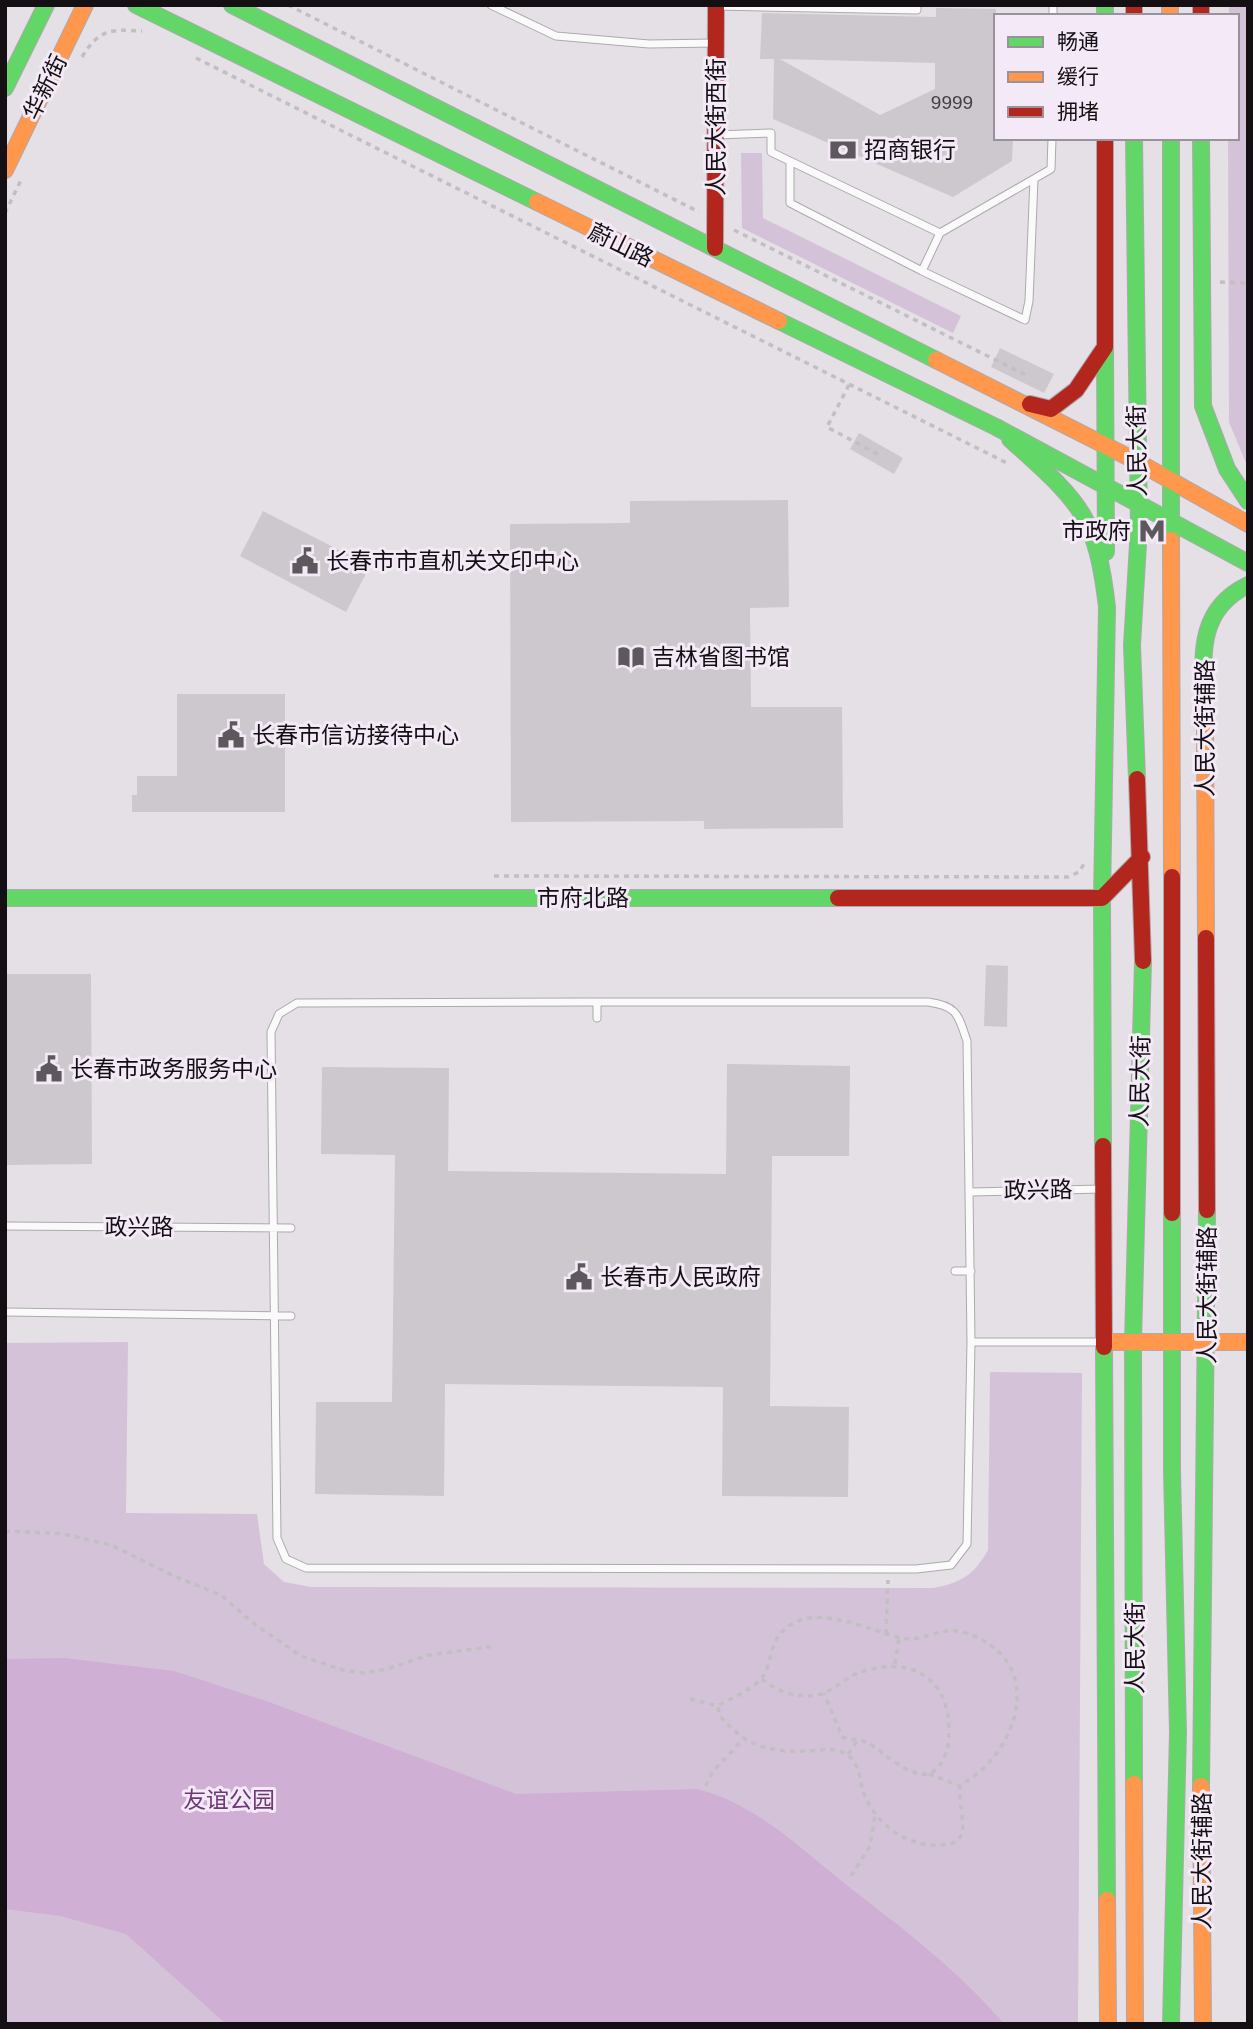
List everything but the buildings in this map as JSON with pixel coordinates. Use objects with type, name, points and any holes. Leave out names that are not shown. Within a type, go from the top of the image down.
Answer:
[{"type":"main road","name":"华新街","points":[[5,88],[46,5]]},
{"type":"main road","name":"华新街","points":[[5,170],[85,5]]},
{"type":"main road","name":"蔚山路","points":[[136,5],[996,427],[1248,563]]},
{"type":"main road","name":"蔚山路","points":[[232,5],[1006,398],[1136,461],[1172,484],[1248,524]]},
{"type":"main road","name":"人民大街西街","points":[[715,248],[716,6]]},
{"type":"main road","points":[[1105,140],[1107,607],[1102,898],[1106,1189],[1104,1342],[1108,2024]]},
{"type":"main road","name":"人民大街","points":[[1134,140],[1138,505],[1132,645],[1142,857],[1143,941],[1133,1342],[1135,2024]]},
{"type":"main road","name":"人民大街","points":[[1171,140],[1172,1470],[1178,1732],[1171,2024]]},
{"type":"main road","points":[[1201,140],[1203,406],[1227,469],[1248,501]]},
{"type":"main road","points":[[1006,398],[1051,409],[1067,400],[1088,377],[1105,347]]},
{"type":"main road","points":[[996,427],[1067,492],[1092,529],[1102,559],[1107,607]]},
{"type":"main road","name":"人民大街辅路","points":[[1203,2024],[1201,1728],[1208,1342],[1206,631],[1214,607],[1234,591],[1248,585]]},
{"type":"main road","points":[[1102,898],[1142,857]]},
{"type":"main road","name":"市府北路","points":[[5,898],[1102,898]]},
{"type":"main road","points":[[1104,1342],[1248,1342]]},
{"type":"lane","points":[[491,5],[556,36],[649,44],[716,43]]},
{"type":"lane","points":[[716,6],[917,10],[917,5]]},
{"type":"lane","points":[[715,135],[771,133],[771,152],[940,233]]},
{"type":"lane","points":[[922,271],[940,233],[1051,169],[1052,140]]},
{"type":"lane","points":[[790,161],[790,203],[1025,320],[1029,301],[1034,179]]},
{"type":"lane","points":[[597,1002],[597,1018]]},
{"type":"lane","points":[[597,1002],[928,1002],[946,1004],[957,1014],[967,1041],[971,1342],[967,1544],[951,1565],[888,1569],[306,1568],[286,1559],[276,1538],[273,1317],[271,1032],[279,1014],[297,1003],[597,1002]]},
{"type":"lane","name":"政兴路","points":[[970,1192],[1106,1189]]},
{"type":"lane","name":"政兴路","points":[[5,1226],[291,1228]]},
{"type":"lane","points":[[956,1271],[971,1271]]},
{"type":"lane","points":[[5,1312],[273,1317],[291,1315]]},
{"type":"lane","points":[[971,1342],[1104,1342]]},
{"type":"path","points":[[288,5],[1028,376]]},
{"type":"path","points":[[77,67],[97,35],[118,29],[142,31]]},
{"type":"path","points":[[192,56],[1012,465]]},
{"type":"path","points":[[5,213],[23,176]]},
{"type":"path","points":[[1220,282],[1248,283]]},
{"type":"path","points":[[954,340],[958,348]]},
{"type":"path","points":[[849,385],[827,427],[881,456]]},
{"type":"path","points":[[494,876],[1068,877],[1079,872],[1086,861]]},
{"type":"path","points":[[5,1531],[63,1534],[110,1545],[221,1595],[253,1623],[301,1656],[343,1670],[364,1673],[387,1670],[429,1655],[496,1646]]},
{"type":"path","points":[[886,1634],[888,1569]]},
{"type":"path","points":[[690,1699],[718,1706],[762,1679],[775,1640],[797,1621],[831,1619],[916,1640],[924,1634],[942,1630],[959,1631],[990,1644],[1009,1660],[1015,1674],[1017,1705],[1006,1737],[995,1756],[960,1786]]},
{"type":"path","points":[[895,1664],[899,1637]]},
{"type":"path","points":[[762,1679],[773,1689],[785,1693],[824,1693],[862,1671],[895,1664],[924,1676],[943,1694],[949,1720],[948,1749],[935,1770],[929,1774]]},
{"type":"path","points":[[824,1693],[838,1733],[842,1737],[868,1743],[902,1768],[929,1774],[960,1786]]},
{"type":"path","points":[[718,1706],[723,1721],[742,1738],[776,1750],[827,1749],[848,1754],[859,1771],[864,1792],[875,1813],[889,1828],[907,1838],[932,1845],[958,1841],[964,1833],[960,1786]]},
{"type":"path","points":[[706,1786],[709,1773],[733,1752],[742,1738]]},
{"type":"path","points":[[848,1754],[858,1740]]},
{"type":"path","points":[[850,1876],[870,1846],[875,1813]]},
{"type":"green space","points":[[1229,5],[1248,5],[1248,468],[1229,422],[1228,140],[1239,140],[1239,14],[1229,14]]},
{"type":"green space","points":[[741,153],[762,153],[763,218],[961,316],[953,333],[742,228]]},
{"type":"green space","name":"友谊公园","points":[[128,1342],[126,1513],[257,1514],[264,1564],[284,1582],[311,1587],[943,1586],[972,1572],[988,1550],[990,1372],[1082,1373],[1078,2024],[5,2024],[5,1343]]},
{"type":"shaded area","points":[[64,1658],[174,1671],[269,1702],[516,1794],[697,1789],[718,1796],[757,1815],[775,1828],[907,1933],[948,1967],[1004,2024],[226,2024],[126,1934],[60,1916],[5,1909],[5,1659]]},
{"type":"traffic: fast","points":[[5,88],[46,5]]},
{"type":"traffic: fast","points":[[136,5],[537,202]]},
{"type":"traffic: fast","points":[[232,5],[936,360]]},
{"type":"traffic: fast","points":[[1105,5],[1105,14]]},
{"type":"traffic: fast","points":[[1134,140],[1139,527],[1132,645],[1137,779]]},
{"type":"traffic: fast","points":[[1171,140],[1171,540]]},
{"type":"traffic: fast","points":[[1201,140],[1203,406],[1227,469],[1248,501]]},
{"type":"traffic: fast","points":[[779,321],[996,427],[1248,563]]},
{"type":"traffic: fast","points":[[1105,348],[1106,552]]},
{"type":"traffic: fast","points":[[1010,439],[1068,494],[1080,511],[1097,549],[1107,607],[1102,898],[1103,1146]]},
{"type":"traffic: fast","points":[[1205,724],[1203,663],[1209,627],[1217,611],[1230,597],[1248,585]]},
{"type":"traffic: fast","points":[[5,898],[838,898]]},
{"type":"traffic: fast","points":[[1134,1784],[1133,1342],[1143,961]]},
{"type":"traffic: fast","points":[[1201,1786],[1207,1210]]},
{"type":"traffic: fast","points":[[1171,2024],[1178,1732],[1172,1470],[1172,1213]]},
{"type":"traffic: fast","points":[[1104,1347],[1107,1900]]},
{"type":"traffic: slow","points":[[5,170],[85,5]]},
{"type":"traffic: slow","points":[[1170,5],[1170,14]]},
{"type":"traffic: slow","points":[[537,202],[779,321]]},
{"type":"traffic: slow","points":[[936,360],[1136,461],[1248,524]]},
{"type":"traffic: slow","points":[[1171,540],[1172,877]]},
{"type":"traffic: slow","points":[[1205,724],[1206,938]]},
{"type":"traffic: slow","points":[[1104,1342],[1248,1342]]},
{"type":"traffic: slow","points":[[1134,1784],[1135,2024]]},
{"type":"traffic: slow","points":[[1201,1786],[1203,2024]]},
{"type":"traffic: slow","points":[[1107,1900],[1108,2024]]},
{"type":"traffic: jam","points":[[715,248],[716,5]]},
{"type":"traffic: jam","points":[[1134,5],[1134,14]]},
{"type":"traffic: jam","points":[[1201,5],[1201,14]]},
{"type":"traffic: jam","points":[[1030,404],[1051,409],[1076,390],[1105,347],[1105,140]]},
{"type":"traffic: jam","points":[[1137,779],[1143,961]]},
{"type":"traffic: jam","points":[[838,898],[1102,898],[1142,857]]},
{"type":"traffic: jam","points":[[1172,877],[1172,1213]]},
{"type":"traffic: jam","points":[[1206,938],[1207,1210]]},
{"type":"traffic: jam","points":[[1103,1146],[1104,1347]]},
{"type":"place","name":"招商银行","points":[[843,150]]},
{"type":"place","name":"市政府","points":[[1152,531]]},
{"type":"place","name":"长春市市直机关文印中心","points":[[305,561]]},
{"type":"place","name":"吉林省图书馆","points":[[631,657]]},
{"type":"place","name":"长春市信访接待中心","points":[[231,735]]},
{"type":"place","name":"长春市政务服务中心","points":[[49,1069]]},
{"type":"place","name":"长春市人民政府","points":[[579,1277]]}]
